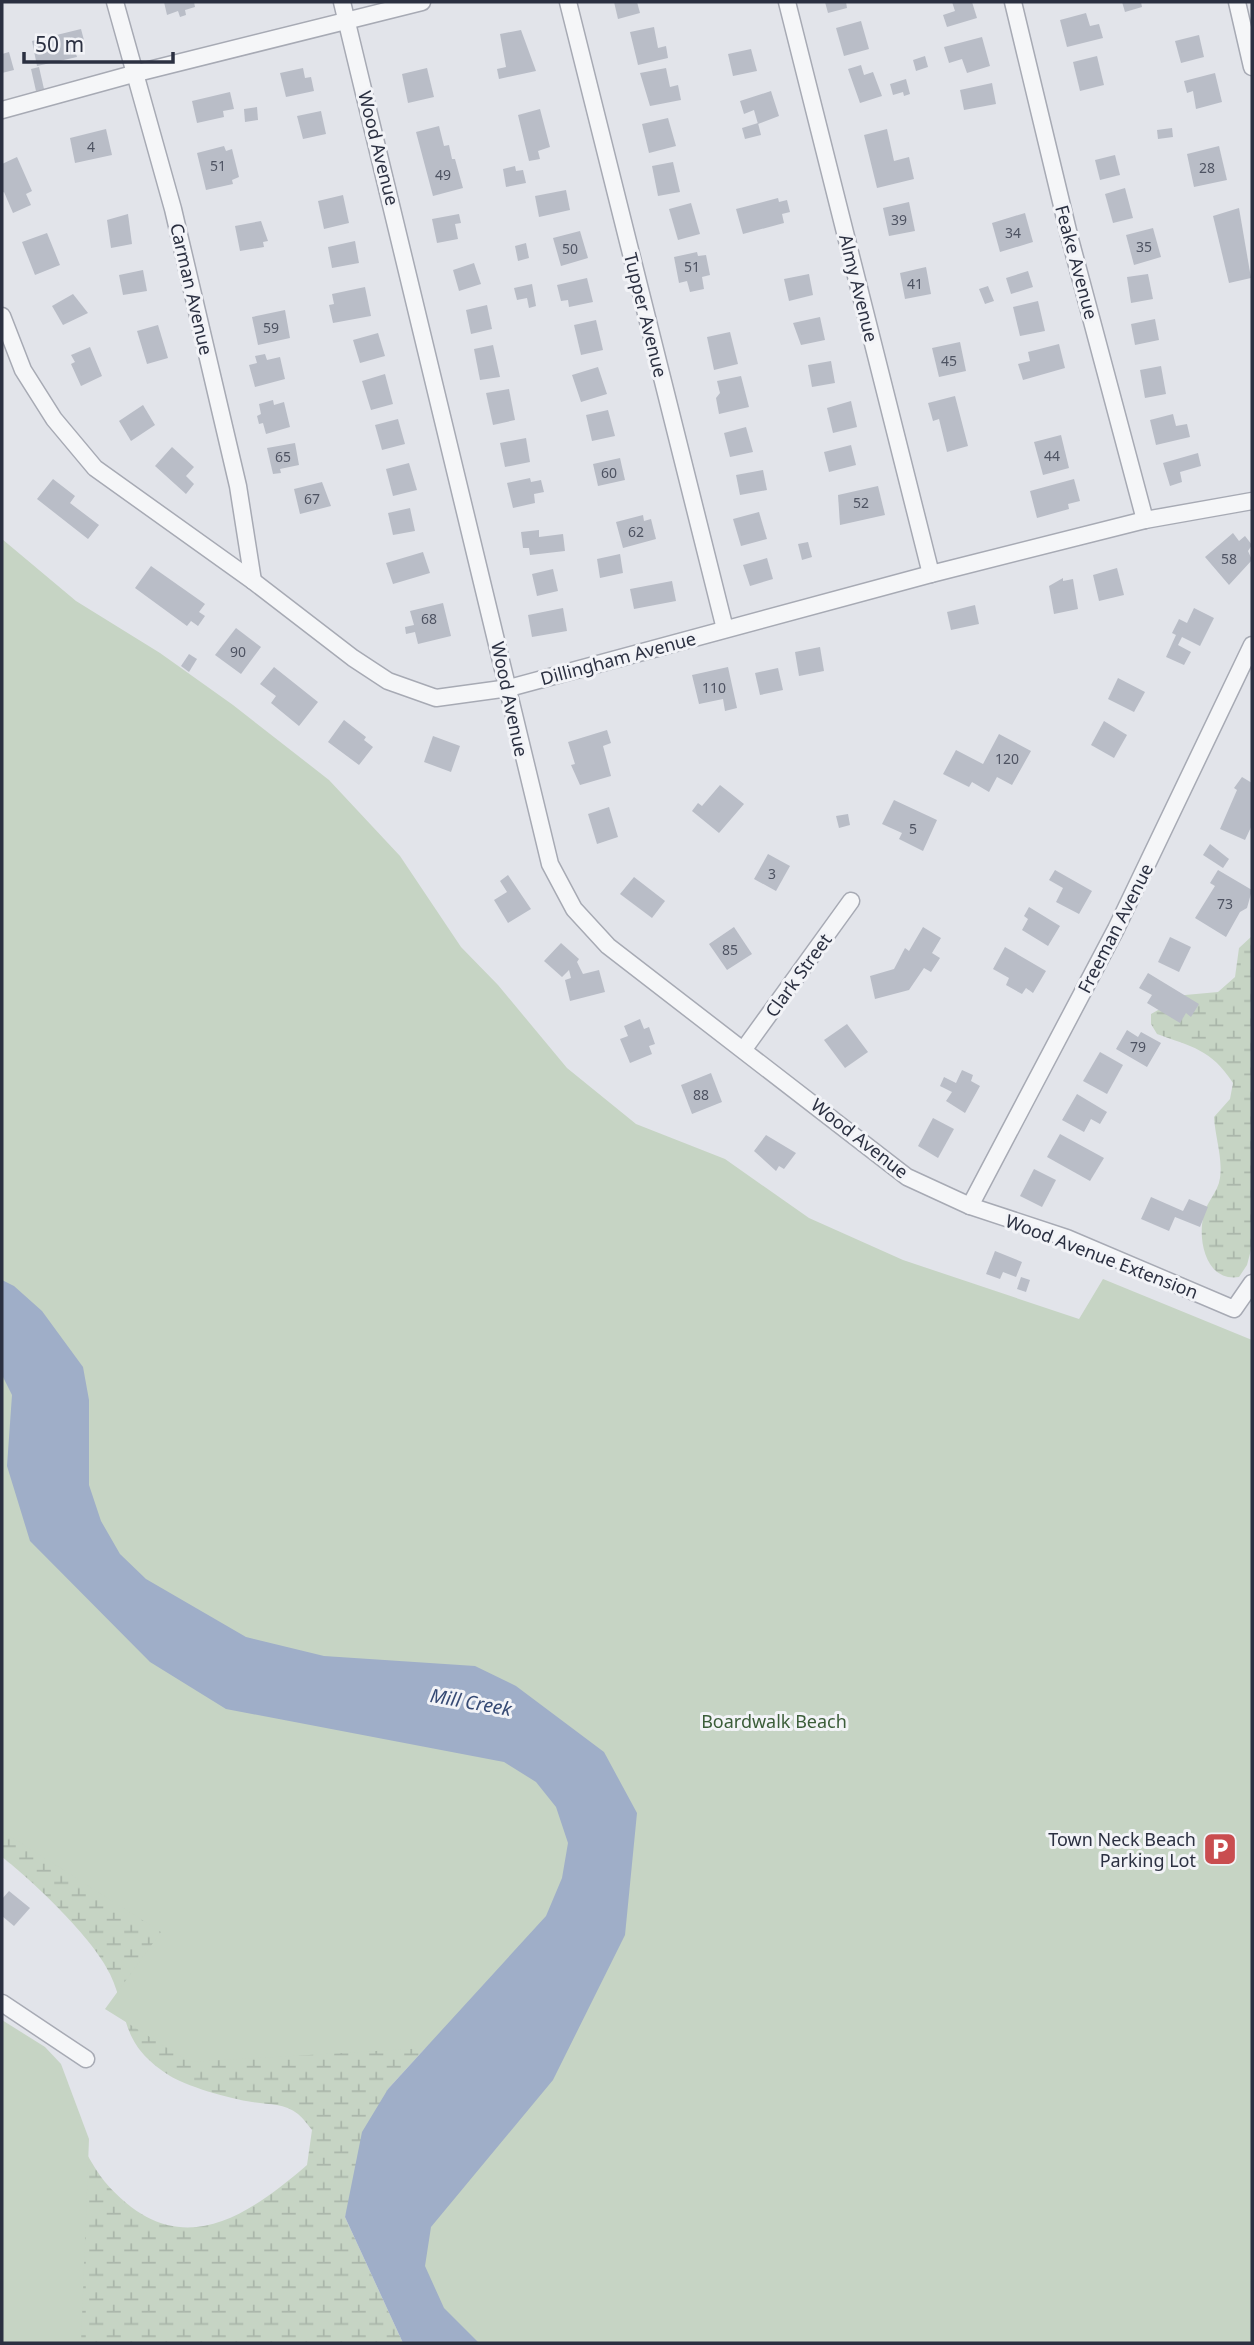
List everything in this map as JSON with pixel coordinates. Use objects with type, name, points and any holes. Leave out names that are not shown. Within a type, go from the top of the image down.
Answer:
[{"type":"street","name":"Carman Avenue","points":[[115,2],[176,222],[238,486],[253,580]]},
{"type":"street","name":"Wood Avenue","points":[[342,2],[509,688],[522,759],[550,864],[574,909],[608,946],[907,1177],[970,1206]]},
{"type":"street","points":[[2,110],[133,74],[422,2]]},
{"type":"street","name":"Tupper Avenue","points":[[568,2],[725,629]]},
{"type":"street","name":"Almy Avenue","points":[[788,2],[931,574]]},
{"type":"street","name":"Feake Avenue","points":[[1013,2],[1070,239],[1146,520]]},
{"type":"street","points":[[1237,2],[1252,67]]},
{"type":"street","name":"Dillingham Avenue","points":[[2,316],[23,370],[54,419],[95,468],[253,580],[388,681],[436,698],[509,688],[931,574],[1146,520],[1252,501]]},
{"type":"street","name":"Freeman Avenue","points":[[970,1206],[1116,929],[1252,645]]},
{"type":"street","name":"Clark Street","points":[[744,1049],[851,901]]},
{"type":"street","name":"Wood Avenue Extension","points":[[970,1206],[1067,1238],[1234,1309],[1252,1283]]},
{"type":"street","points":[[2,2003],[86,2059]]},
{"type":"green space","name":"Boardwalk Beach","points":[[2,539],[76,601],[160,653],[233,705],[329,780],[400,856],[461,947],[498,985],[567,1068],[636,1124],[725,1159],[809,1218],[903,1260],[1079,1319],[1103,1279],[1252,1340],[1252,2343],[422,2343],[427,2048],[190,2062],[105,2009],[161,1932],[2,1831]]},
{"type":"green space","points":[[1252,936],[1252,1246],[1247,1265],[1239,1277],[1228,1277],[1212,1267],[1207,1259],[1202,1228],[1204,1213],[1220,1178],[1214,1117],[1230,1099],[1233,1083],[1209,1056],[1191,1046],[1157,1034],[1151,1024],[1151,1014],[1185,995],[1218,992],[1235,977],[1239,948]]},
{"type":"green space","points":[[2,1375],[464,2006],[388,2089],[345,2217],[403,2343],[2,2343],[72,2127],[100,2176],[131,2207],[157,2222],[182,2227],[208,2225],[233,2217],[282,2185],[307,2165],[312,2130],[293,2110],[232,2098],[196,2087],[175,2079],[152,2062],[133,2040],[110,1974],[91,1944],[46,1895],[2,1857]]},
{"type":"green space","points":[[2,2020],[45,2047],[61,2064],[89,2139],[81,2343],[2,2343]]},
{"type":"water","name":"Mill Creek","points":[[2,1280],[14,1286],[42,1311],[83,1367],[89,1400],[89,1485],[101,1521],[120,1554],[146,1579],[246,1637],[324,1656],[475,1666],[516,1686],[604,1752],[637,1813],[625,1935],[553,2080],[431,2227],[425,2266],[444,2308],[479,2343],[403,2343],[345,2217],[362,2132],[388,2089],[546,1916],[562,1878],[568,1843],[556,1807],[536,1782],[504,1762],[226,1709],[150,1662],[30,1541],[7,1466],[12,1395],[2,1375]]},
{"type":"building","points":[[164,2],[194,2],[195,7],[185,10],[186,15],[180,17],[178,11],[167,15]]},
{"type":"building","points":[[614,2],[637,2],[640,13],[618,19]]},
{"type":"building","points":[[825,2],[846,2],[847,8],[828,13]]},
{"type":"building","points":[[952,2],[972,2],[977,18],[947,27],[943,15],[955,11]]},
{"type":"building","points":[[1122,2],[1141,2],[1142,7],[1125,12]]},
{"type":"building","points":[[1086,13],[1090,26],[1099,24],[1103,38],[1067,47],[1060,20]]},
{"type":"building","points":[[861,21],[869,49],[844,56],[836,28]]},
{"type":"building","points":[[654,27],[658,48],[666,46],[668,58],[638,65],[630,32]]},
{"type":"building","points":[[81,29],[85,44],[74,47],[77,57],[37,66],[32,41]]},
{"type":"building","points":[[521,30],[536,71],[499,79],[497,69],[506,67],[500,34]]},
{"type":"building","points":[[1199,35],[1204,57],[1181,63],[1175,41]]},
{"type":"building","points":[[982,37],[990,66],[967,73],[962,59],[949,63],[944,47]]},
{"type":"building","points":[[751,49],[757,71],[733,76],[728,54]]},
{"type":"building","points":[[9,52],[14,70],[2,73],[2,54]]},
{"type":"building","points":[[925,56],[928,67],[916,71],[913,60]]},
{"type":"building","points":[[1097,56],[1104,85],[1080,91],[1073,62]]},
{"type":"building","points":[[861,65],[864,75],[873,72],[882,96],[860,103],[848,69]]},
{"type":"building","points":[[39,67],[44,89],[36,91],[31,69]]},
{"type":"building","points":[[303,68],[305,78],[311,77],[314,91],[286,97],[280,73]]},
{"type":"building","points":[[427,68],[434,97],[408,103],[402,74]]},
{"type":"building","points":[[666,68],[670,87],[678,85],[681,100],[650,106],[640,73]]},
{"type":"building","points":[[1215,73],[1222,102],[1196,109],[1193,91],[1187,93],[1184,81]]},
{"type":"building","points":[[906,79],[910,94],[904,96],[903,92],[893,95],[890,84]]},
{"type":"building","points":[[992,83],[996,104],[964,110],[960,90]]},
{"type":"building","points":[[771,91],[779,116],[758,124],[754,110],[744,114],[740,101]]},
{"type":"building","points":[[230,92],[234,109],[223,111],[224,117],[197,123],[192,101]]},
{"type":"building","points":[[257,107],[258,120],[245,122],[244,109]]},
{"type":"building","points":[[540,109],[550,147],[538,151],[540,159],[529,161],[518,115]]},
{"type":"building","points":[[321,111],[326,134],[303,139],[297,116]]},
{"type":"building","points":[[668,118],[676,146],[649,153],[642,124]]},
{"type":"building","points":[[758,123],[761,135],[745,139],[742,128]]},
{"type":"building","points":[[439,126],[444,146],[449,145],[452,159],[455,159],[463,188],[433,196],[416,132]]},
{"type":"building","points":[[1172,128],[1173,137],[1158,139],[1157,130]]},
{"type":"building","points":[[106,129],[112,155],[75,163],[70,138]]},
{"type":"building","points":[[887,129],[894,161],[909,157],[914,179],[877,188],[864,135]]},
{"type":"building","points":[[224,146],[226,151],[232,149],[239,177],[232,180],[233,184],[206,190],[197,153]]},
{"type":"building","points":[[1219,146],[1227,180],[1194,187],[1187,154]]},
{"type":"building","points":[[1115,155],[1120,175],[1100,180],[1095,160]]},
{"type":"building","points":[[17,157],[32,191],[26,194],[31,205],[13,213],[4,192],[2,193],[2,164]]},
{"type":"building","points":[[673,162],[680,192],[658,196],[652,166]]},
{"type":"building","points":[[515,166],[516,171],[523,170],[526,183],[506,187],[503,169]]},
{"type":"building","points":[[1125,188],[1133,218],[1113,223],[1105,194]]},
{"type":"building","points":[[566,190],[570,210],[539,217],[535,196]]},
{"type":"building","points":[[343,195],[349,223],[324,229],[318,201]]},
{"type":"building","points":[[778,198],[779,202],[787,200],[790,212],[782,214],[784,223],[743,234],[736,209]]},
{"type":"building","points":[[909,202],[915,231],[889,236],[883,208]]},
{"type":"building","points":[[691,203],[700,234],[678,240],[669,209]]},
{"type":"building","points":[[1239,208],[1251,278],[1229,283],[1213,216]]},
{"type":"building","points":[[1025,213],[1033,242],[1000,252],[992,223]]},
{"type":"building","points":[[128,214],[132,244],[111,248],[107,220]]},
{"type":"building","points":[[459,214],[461,223],[455,224],[458,239],[437,243],[432,219]]},
{"type":"building","points":[[261,221],[268,241],[263,242],[264,247],[240,251],[235,226]]},
{"type":"building","points":[[1153,228],[1161,257],[1134,265],[1126,235]]},
{"type":"building","points":[[580,231],[588,258],[561,266],[553,238]]},
{"type":"building","points":[[47,233],[60,265],[35,275],[22,242]]},
{"type":"building","points":[[355,241],[359,263],[332,268],[328,247]]},
{"type":"building","points":[[526,243],[529,258],[518,261],[515,246]]},
{"type":"building","points":[[697,252],[698,256],[706,255],[710,275],[702,277],[704,289],[690,292],[687,281],[679,283],[674,257]]},
{"type":"building","points":[[474,263],[481,284],[459,291],[453,270]]},
{"type":"building","points":[[926,267],[931,294],[905,299],[900,273]]},
{"type":"building","points":[[143,270],[147,291],[123,295],[119,275]]},
{"type":"building","points":[[1028,271],[1033,287],[1011,294],[1006,278]]},
{"type":"building","points":[[809,274],[813,295],[789,301],[784,279]]},
{"type":"building","points":[[1148,274],[1153,299],[1131,303],[1127,277]]},
{"type":"building","points":[[587,278],[593,302],[569,307],[568,300],[561,301],[557,285]]},
{"type":"building","points":[[532,284],[536,306],[529,308],[527,298],[517,300],[514,288]]},
{"type":"building","points":[[988,286],[994,301],[985,304],[979,289]]},
{"type":"building","points":[[365,287],[371,316],[333,323],[329,305],[334,304],[332,294]]},
{"type":"building","points":[[73,294],[88,313],[63,325],[52,306]]},
{"type":"building","points":[[1038,301],[1045,331],[1020,336],[1013,307]]},
{"type":"building","points":[[487,305],[492,329],[471,334],[466,310]]},
{"type":"building","points":[[285,310],[290,338],[258,345],[252,317]]},
{"type":"building","points":[[820,317],[825,340],[801,345],[793,323]]},
{"type":"building","points":[[1155,319],[1159,340],[1135,345],[1131,324]]},
{"type":"building","points":[[596,320],[603,350],[581,355],[574,325]]},
{"type":"building","points":[[158,325],[168,358],[147,364],[137,331]]},
{"type":"building","points":[[730,332],[738,364],[714,370],[707,337]]},
{"type":"building","points":[[378,333],[385,356],[360,363],[353,340]]},
{"type":"building","points":[[960,342],[966,371],[939,377],[932,348]]},
{"type":"building","points":[[1059,344],[1065,368],[1023,380],[1018,364],[1030,361],[1028,352]]},
{"type":"building","points":[[493,345],[500,377],[480,380],[474,349]]},
{"type":"building","points":[[90,347],[102,376],[81,386],[71,364],[75,362],[71,355]]},
{"type":"building","points":[[265,354],[267,360],[280,357],[285,379],[255,387],[249,365],[257,363],[255,356]]},
{"type":"building","points":[[831,361],[835,383],[812,387],[808,365]]},
{"type":"building","points":[[1161,366],[1166,394],[1145,398],[1140,370]]},
{"type":"building","points":[[598,367],[607,394],[581,402],[572,375]]},
{"type":"building","points":[[385,374],[393,404],[371,410],[362,381]]},
{"type":"building","points":[[741,376],[749,407],[719,414],[716,398],[720,393],[717,381]]},
{"type":"building","points":[[509,389],[515,420],[493,425],[486,393]]},
{"type":"building","points":[[955,396],[968,446],[947,452],[939,419],[933,421],[928,403]]},
{"type":"building","points":[[273,400],[274,405],[284,402],[290,427],[266,434],[263,423],[259,424],[257,416],[261,414],[259,404]]},
{"type":"building","points":[[851,401],[857,427],[833,433],[827,408]]},
{"type":"building","points":[[143,405],[155,425],[131,441],[119,421]]},
{"type":"building","points":[[608,410],[615,436],[592,441],[586,415]]},
{"type":"building","points":[[1173,414],[1176,426],[1187,424],[1190,437],[1156,445],[1150,420]]},
{"type":"building","points":[[398,419],[405,444],[382,450],[375,425]]},
{"type":"building","points":[[746,427],[753,452],[730,457],[724,433]]},
{"type":"building","points":[[1061,435],[1069,468],[1043,475],[1034,442]]},
{"type":"building","points":[[526,438],[530,462],[505,467],[500,443]]},
{"type":"building","points":[[295,443],[299,465],[280,469],[281,473],[273,474],[267,448]]},
{"type":"building","points":[[851,445],[856,465],[829,472],[824,452]]},
{"type":"building","points":[[172,447],[194,467],[186,476],[194,484],[186,494],[155,466]]},
{"type":"building","points":[[1198,453],[1201,466],[1180,472],[1182,482],[1170,486],[1163,463]]},
{"type":"building","points":[[620,458],[625,480],[598,486],[593,464]]},
{"type":"building","points":[[409,463],[417,490],[393,496],[386,469]]},
{"type":"building","points":[[763,470],[767,490],[740,495],[736,475]]},
{"type":"building","points":[[530,478],[531,482],[541,480],[544,492],[534,494],[535,503],[513,508],[507,483]]},
{"type":"building","points":[[53,479],[75,496],[70,503],[99,525],[88,539],[37,499]]},
{"type":"building","points":[[1074,479],[1080,501],[1068,504],[1069,509],[1037,518],[1030,491]]},
{"type":"building","points":[[322,482],[331,506],[300,514],[294,489]]},
{"type":"building","points":[[878,486],[885,515],[840,525],[838,495]]},
{"type":"building","points":[[410,508],[415,531],[393,535],[388,513]]},
{"type":"building","points":[[759,512],[767,539],[741,546],[733,519]]},
{"type":"building","points":[[643,515],[644,521],[651,519],[656,539],[623,548],[616,522]]},
{"type":"building","points":[[539,530],[539,537],[563,534],[565,551],[530,555],[529,548],[523,548],[521,532]]},
{"type":"building","points":[[1233,533],[1239,541],[1245,536],[1252,545],[1248,551],[1252,560],[1229,585],[1205,557]]},
{"type":"building","points":[[808,542],[812,557],[802,560],[798,544]]},
{"type":"building","points":[[423,552],[430,573],[393,584],[386,563]]},
{"type":"building","points":[[620,554],[623,573],[600,578],[597,559]]},
{"type":"building","points":[[767,558],[773,579],[750,586],[743,565]]},
{"type":"building","points":[[151,566],[205,604],[199,612],[205,616],[198,626],[191,621],[187,626],[135,588]]},
{"type":"building","points":[[1117,568],[1124,595],[1099,601],[1093,575]]},
{"type":"building","points":[[553,569],[558,591],[537,596],[532,574]]},
{"type":"building","points":[[1063,578],[1063,581],[1073,579],[1078,609],[1054,614],[1049,586]]},
{"type":"building","points":[[672,581],[676,601],[634,609],[630,589]]},
{"type":"building","points":[[443,603],[451,636],[418,644],[415,632],[406,634],[405,627],[414,625],[410,611]]},
{"type":"building","points":[[975,605],[979,624],[951,630],[947,612]]},
{"type":"building","points":[[563,608],[567,631],[532,637],[528,615]]},
{"type":"building","points":[[1194,608],[1214,618],[1200,646],[1182,637],[1178,645],[1191,652],[1184,665],[1166,657],[1176,635],[1172,633],[1179,619],[1187,623]]},
{"type":"building","points":[[236,628],[261,647],[241,674],[215,655]]},
{"type":"building","points":[[820,647],[824,671],[799,676],[795,652]]},
{"type":"building","points":[[189,654],[197,659],[189,672],[181,666]]},
{"type":"building","points":[[274,667],[318,702],[299,726],[271,703],[276,696],[260,684]]},
{"type":"building","points":[[728,667],[737,708],[725,711],[723,699],[699,704],[692,675]]},
{"type":"building","points":[[778,668],[783,690],[760,695],[755,673]]},
{"type":"building","points":[[1118,678],[1145,692],[1134,712],[1108,699]]},
{"type":"building","points":[[344,720],[366,737],[364,740],[373,747],[359,765],[328,742]]},
{"type":"building","points":[[1104,721],[1127,735],[1114,758],[1091,745]]},
{"type":"building","points":[[607,730],[611,743],[603,746],[611,776],[580,785],[571,765],[575,764],[568,742]]},
{"type":"building","points":[[999,734],[1031,751],[1012,785],[997,777],[989,792],[972,782],[969,787],[943,774],[956,750],[983,764]]},
{"type":"building","points":[[433,736],[460,746],[451,772],[424,762]]},
{"type":"building","points":[[1242,777],[1252,783],[1252,825],[1245,840],[1220,829],[1237,790],[1234,788]]},
{"type":"building","points":[[720,785],[744,804],[719,833],[692,811],[698,803],[702,806]]},
{"type":"building","points":[[894,800],[937,820],[923,851],[899,839],[902,833],[882,824]]},
{"type":"building","points":[[609,807],[618,837],[597,844],[588,814]]},
{"type":"building","points":[[848,814],[850,825],[839,828],[836,816]]},
{"type":"building","points":[[1210,844],[1229,859],[1223,868],[1203,855]]},
{"type":"building","points":[[768,854],[790,866],[776,891],[754,879]]},
{"type":"building","points":[[1055,870],[1092,891],[1079,914],[1056,902],[1063,888],[1049,880]]},
{"type":"building","points":[[1218,870],[1252,890],[1247,908],[1240,912],[1226,937],[1195,918],[1215,886],[1210,883]]},
{"type":"building","points":[[508,875],[531,909],[508,923],[494,900],[507,892],[500,881]]},
{"type":"building","points":[[634,877],[665,901],[652,918],[620,894]]},
{"type":"building","points":[[1029,907],[1060,926],[1048,946],[1022,930],[1028,919],[1024,916]]},
{"type":"building","points":[[734,927],[752,954],[727,970],[709,944]]},
{"type":"building","points":[[923,927],[941,938],[932,953],[940,958],[931,972],[924,968],[909,990],[875,999],[870,976],[894,969],[905,948],[909,951]]},
{"type":"building","points":[[1170,937],[1191,947],[1179,972],[1158,962]]},
{"type":"building","points":[[561,943],[579,959],[577,962],[583,974],[599,970],[605,992],[570,1001],[565,980],[571,978],[569,970],[562,977],[544,961]]},
{"type":"building","points":[[1005,947],[1046,971],[1033,993],[1026,988],[1022,994],[1006,985],[1009,978],[993,969]]},
{"type":"building","points":[[1148,973],[1199,1004],[1191,1017],[1186,1013],[1180,1023],[1147,1003],[1152,995],[1139,988]]},
{"type":"building","points":[[640,1019],[644,1029],[649,1027],[655,1044],[649,1046],[652,1054],[630,1063],[620,1039],[628,1036],[624,1026]]},
{"type":"building","points":[[847,1024],[868,1052],[845,1068],[824,1040]]},
{"type":"building","points":[[1127,1030],[1138,1037],[1141,1032],[1161,1043],[1147,1067],[1116,1049]]},
{"type":"building","points":[[1100,1052],[1123,1065],[1107,1094],[1083,1081]]},
{"type":"building","points":[[962,1070],[973,1075],[971,1081],[980,1086],[965,1113],[946,1101],[952,1092],[940,1086],[944,1077],[956,1083]]},
{"type":"building","points":[[711,1073],[722,1102],[692,1114],[681,1085]]},
{"type":"building","points":[[1077,1094],[1107,1112],[1100,1124],[1091,1119],[1084,1132],[1062,1120]]},
{"type":"building","points":[[933,1118],[954,1129],[938,1158],[918,1146]]},
{"type":"building","points":[[1060,1134],[1104,1158],[1090,1181],[1047,1157]]},
{"type":"building","points":[[766,1135],[796,1153],[784,1169],[779,1166],[776,1171],[754,1151]]},
{"type":"building","points":[[1034,1169],[1056,1180],[1042,1207],[1020,1196]]},
{"type":"building","points":[[1151,1197],[1183,1211],[1189,1199],[1208,1207],[1200,1227],[1175,1217],[1169,1231],[1141,1219]]},
{"type":"building","points":[[995,1251],[1022,1262],[1016,1277],[1003,1272],[1000,1279],[986,1274]]},
{"type":"building","points":[[1021,1277],[1030,1280],[1026,1292],[1017,1289]]},
{"type":"building","points":[[9,1891],[30,1908],[14,1926],[2,1916],[2,1899]]},
{"type":"place","name":"Town Neck Beach Parking Lot","points":[[1220,1849]]}]
